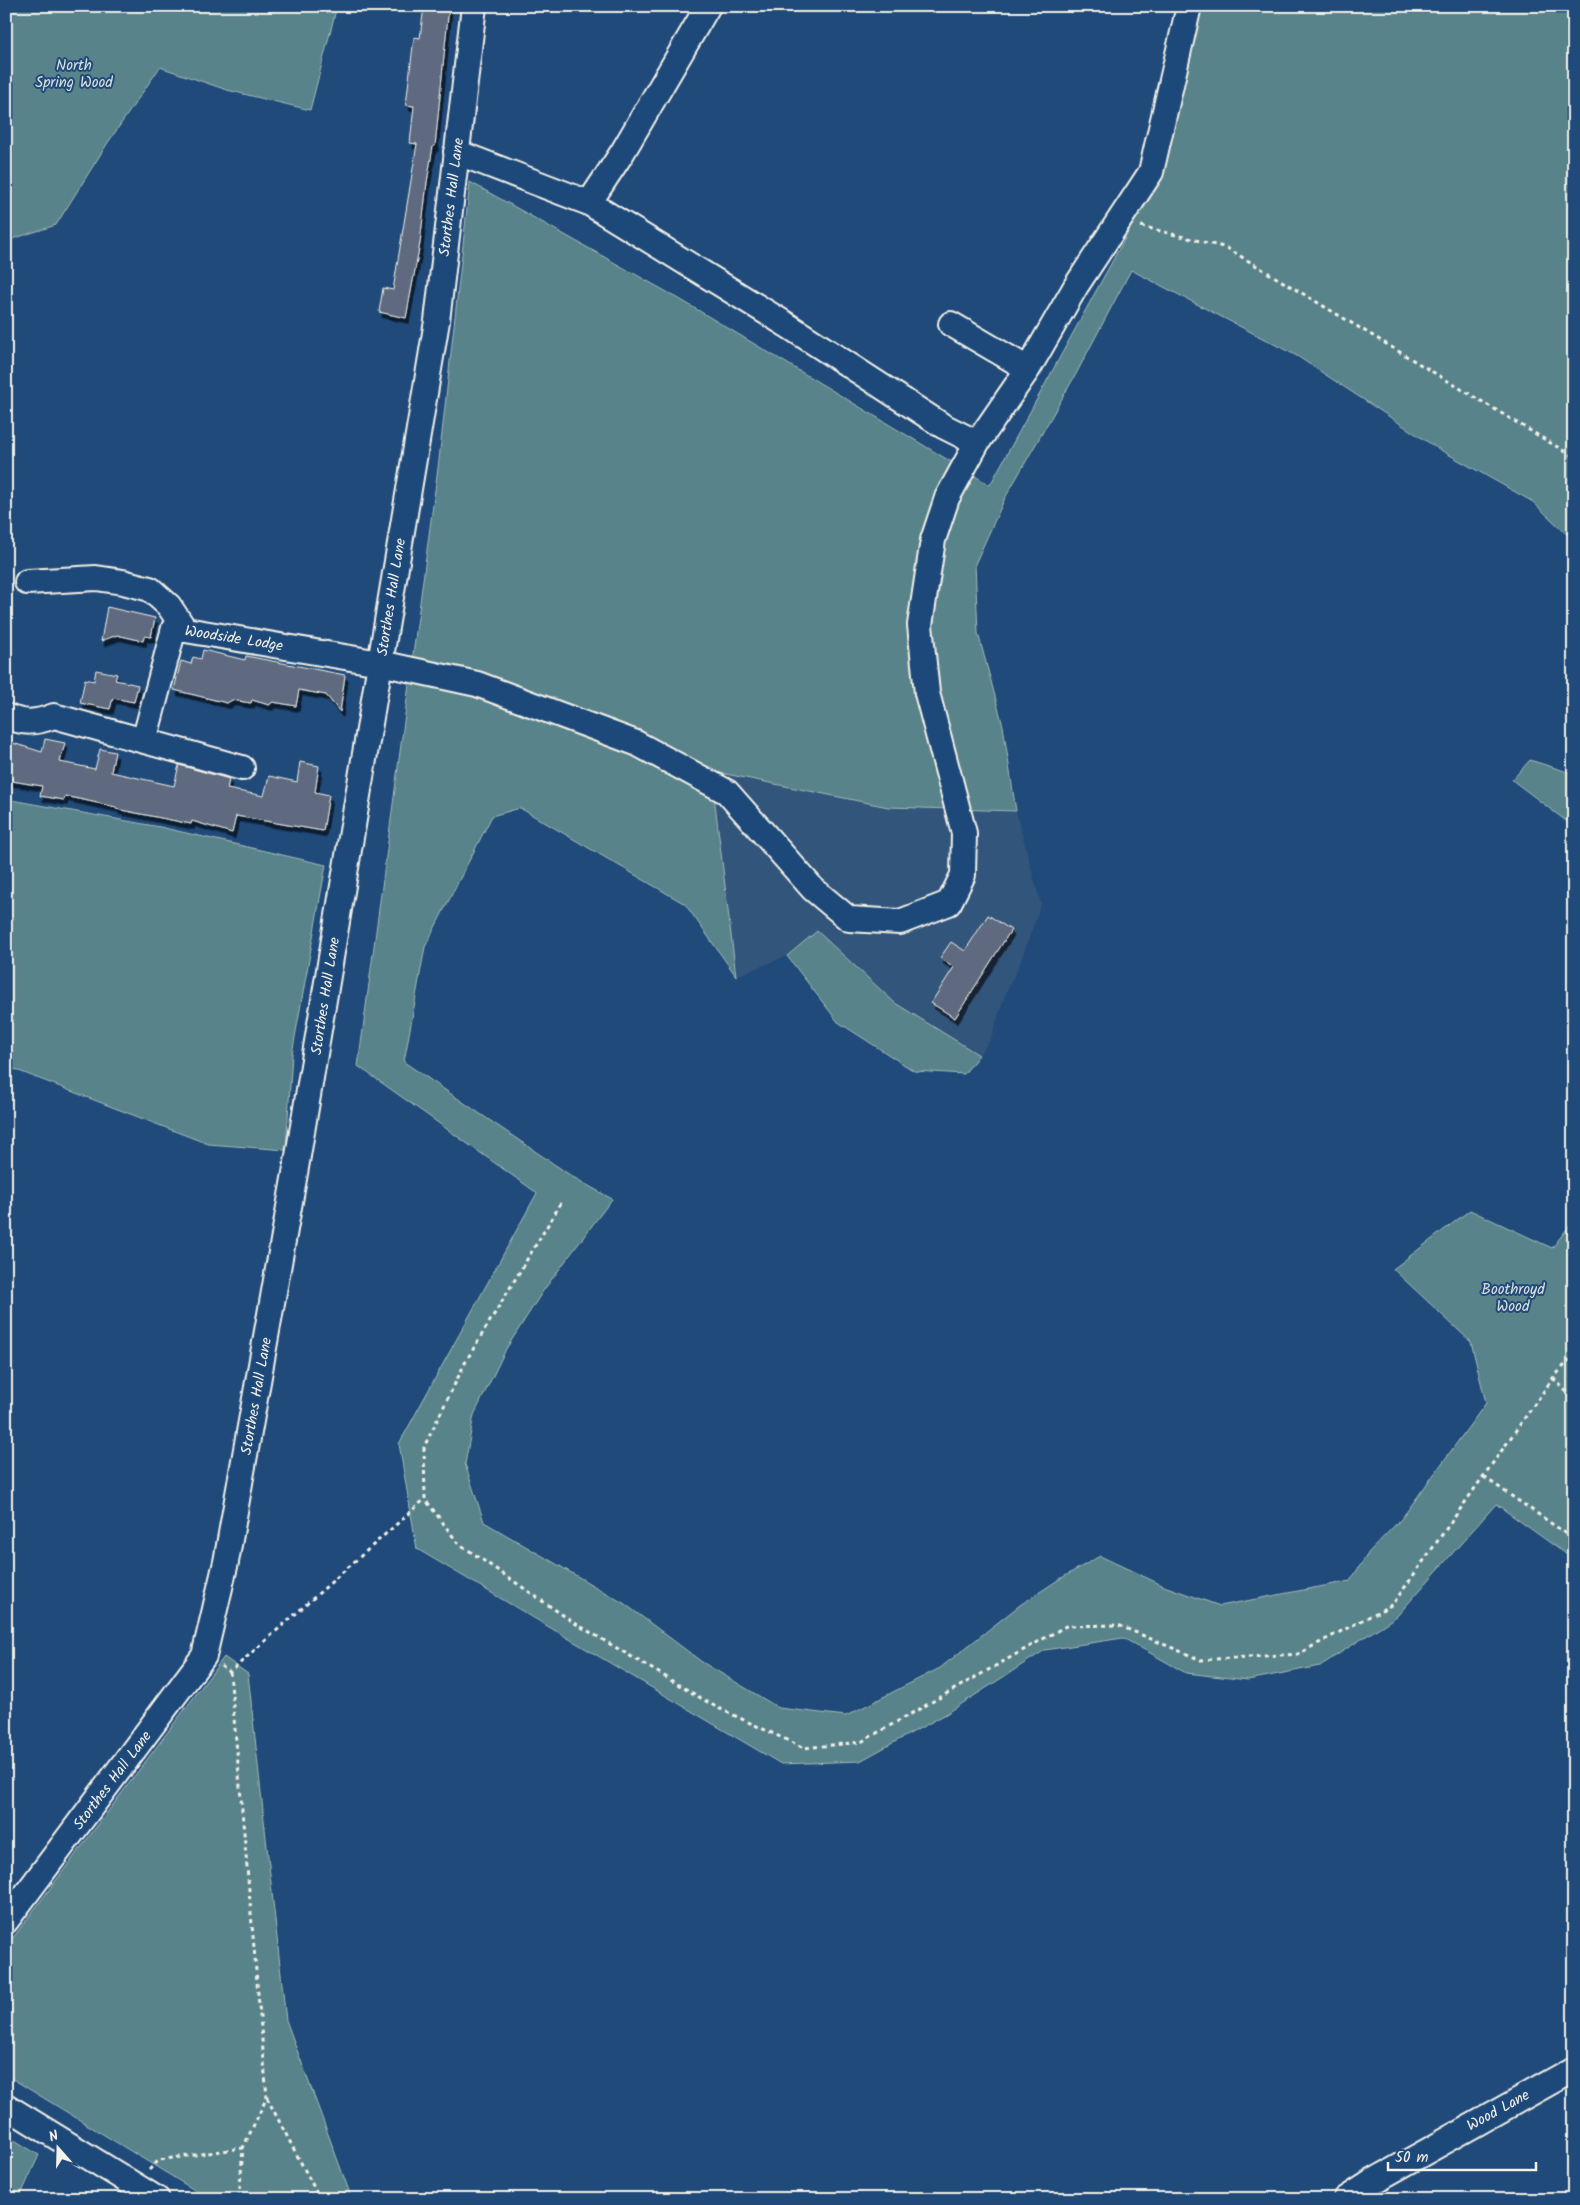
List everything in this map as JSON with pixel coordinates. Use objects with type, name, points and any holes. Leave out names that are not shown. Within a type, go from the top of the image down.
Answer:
[{"type":"street","name":"Storthes Hall Lane","points":[[6,1921],[204,1656],[226,1562],[295,1172],[436,321],[474,6]]},
{"type":"street","points":[[589,204],[708,6]]},
{"type":"street","name":"Woodside Lodge","points":[[144,741],[174,628],[380,663],[477,684],[636,743],[726,792],[813,889],[849,919],[900,922],[949,903],[964,875],[964,833],[927,693],[920,625],[933,540],[947,498],[977,443],[1028,369],[1076,286],[1150,172],[1189,6]]},
{"type":"street","points":[[456,152],[589,204],[787,325],[943,426],[977,443]]},
{"type":"street","points":[[950,324],[1028,369]]},
{"type":"street","points":[[26,582],[96,578],[150,589],[169,606],[185,630]]},
{"type":"street","points":[[6,716],[19,722],[37,722],[54,716],[242,768]]},
{"type":"street","name":"Wood Lane","points":[[1346,2199],[1389,2172],[1574,2068]]},
{"type":"street","points":[[6,2106],[157,2199]]},
{"type":"path","points":[[1119,220],[1227,248],[1574,457]]},
{"type":"path","points":[[561,1203],[466,1361],[424,1447],[425,1499],[458,1543],[573,1622],[716,1707],[804,1748],[861,1742],[1066,1626],[1118,1625],[1201,1660],[1298,1654],[1392,1604],[1553,1378],[1574,1355]]},
{"type":"path","points":[[1553,1378],[1574,1399]]},
{"type":"path","points":[[1484,1477],[1574,1539]]},
{"type":"path","points":[[230,1672],[425,1499]]},
{"type":"path","points":[[204,1656],[230,1672]]},
{"type":"path","points":[[230,1672],[267,2097],[320,2199]]},
{"type":"path","points":[[239,2199],[243,2148],[267,2097]]},
{"type":"path","points":[[134,2184],[159,2160],[243,2148]]},
{"type":"shaded area","points":[[710,771],[888,807],[1016,811],[1041,904],[1021,961],[1006,993],[991,1039],[979,1055],[895,1003],[817,931],[787,956],[736,976]]},
{"type":"green space","name":"North Spring Wood","points":[[6,6],[337,6],[310,110],[227,90],[160,67],[107,144],[56,225],[6,241]]},
{"type":"green space","name":"Boothroyd Wood","points":[[1189,6],[1574,6],[1574,541],[1533,502],[1437,448],[1297,356],[1131,270],[1076,374],[1005,498],[975,564],[978,633],[1003,726],[1016,811],[888,807],[711,771],[736,976],[685,904],[520,808],[492,816],[425,947],[404,1062],[573,1177],[612,1199],[543,1291],[506,1349],[474,1415],[465,1464],[484,1522],[625,1604],[702,1662],[779,1708],[846,1716],[940,1668],[1020,1605],[1100,1556],[1164,1586],[1220,1606],[1350,1581],[1369,1552],[1402,1518],[1486,1403],[1471,1342],[1393,1269],[1470,1210],[1552,1248],[1574,1220],[1574,1560],[1496,1504],[1397,1616],[1320,1666],[1248,1680],[1186,1673],[1123,1638],[1045,1650],[946,1714],[860,1761],[781,1764],[417,1549],[399,1444],[537,1193],[358,1066],[439,460],[470,182],[676,297],[990,485],[1160,174]]},
{"type":"green space","points":[[1530,760],[1574,774],[1574,827],[1512,780]]},
{"type":"green space","points":[[6,799],[160,827],[326,865],[292,1054],[286,1150],[208,1144],[6,1066]]},
{"type":"green space","points":[[817,931],[895,1003],[979,1055],[964,1074],[914,1071],[838,1022],[787,956]]},
{"type":"green space","points":[[224,1657],[248,1674],[286,2020],[352,2199],[209,2199],[6,2075],[6,1947]]},
{"type":"green space","points":[[6,2135],[39,2155],[19,2199],[6,2199]]},
{"type":"building","points":[[424,6],[449,6],[435,146],[433,146],[420,243],[406,318],[379,312],[383,288],[393,290],[417,144],[410,143],[414,106],[406,105],[414,37],[420,38]]},
{"type":"building","points":[[107,607],[155,618],[151,637],[144,636],[143,641],[117,635],[101,641]]},
{"type":"building","points":[[203,650],[245,660],[246,656],[345,675],[340,712],[326,695],[299,690],[296,706],[273,702],[269,705],[252,700],[251,703],[232,700],[227,703],[174,690],[181,661],[191,664],[193,657],[201,659]]},
{"type":"building","points":[[96,670],[117,674],[115,680],[138,685],[134,702],[113,698],[110,709],[80,703],[85,679],[94,681]]},
{"type":"building","points":[[45,739],[65,743],[60,762],[95,769],[100,749],[115,752],[111,772],[174,786],[179,765],[229,779],[227,789],[264,796],[269,776],[297,782],[300,762],[319,766],[315,792],[329,795],[323,831],[236,816],[232,833],[192,821],[191,824],[116,809],[116,807],[65,796],[64,800],[40,796],[42,786],[6,780],[6,741],[42,752]]},
{"type":"building","points":[[988,915],[1011,930],[955,1018],[931,1003],[954,967],[940,958],[951,942],[965,951]]}]
